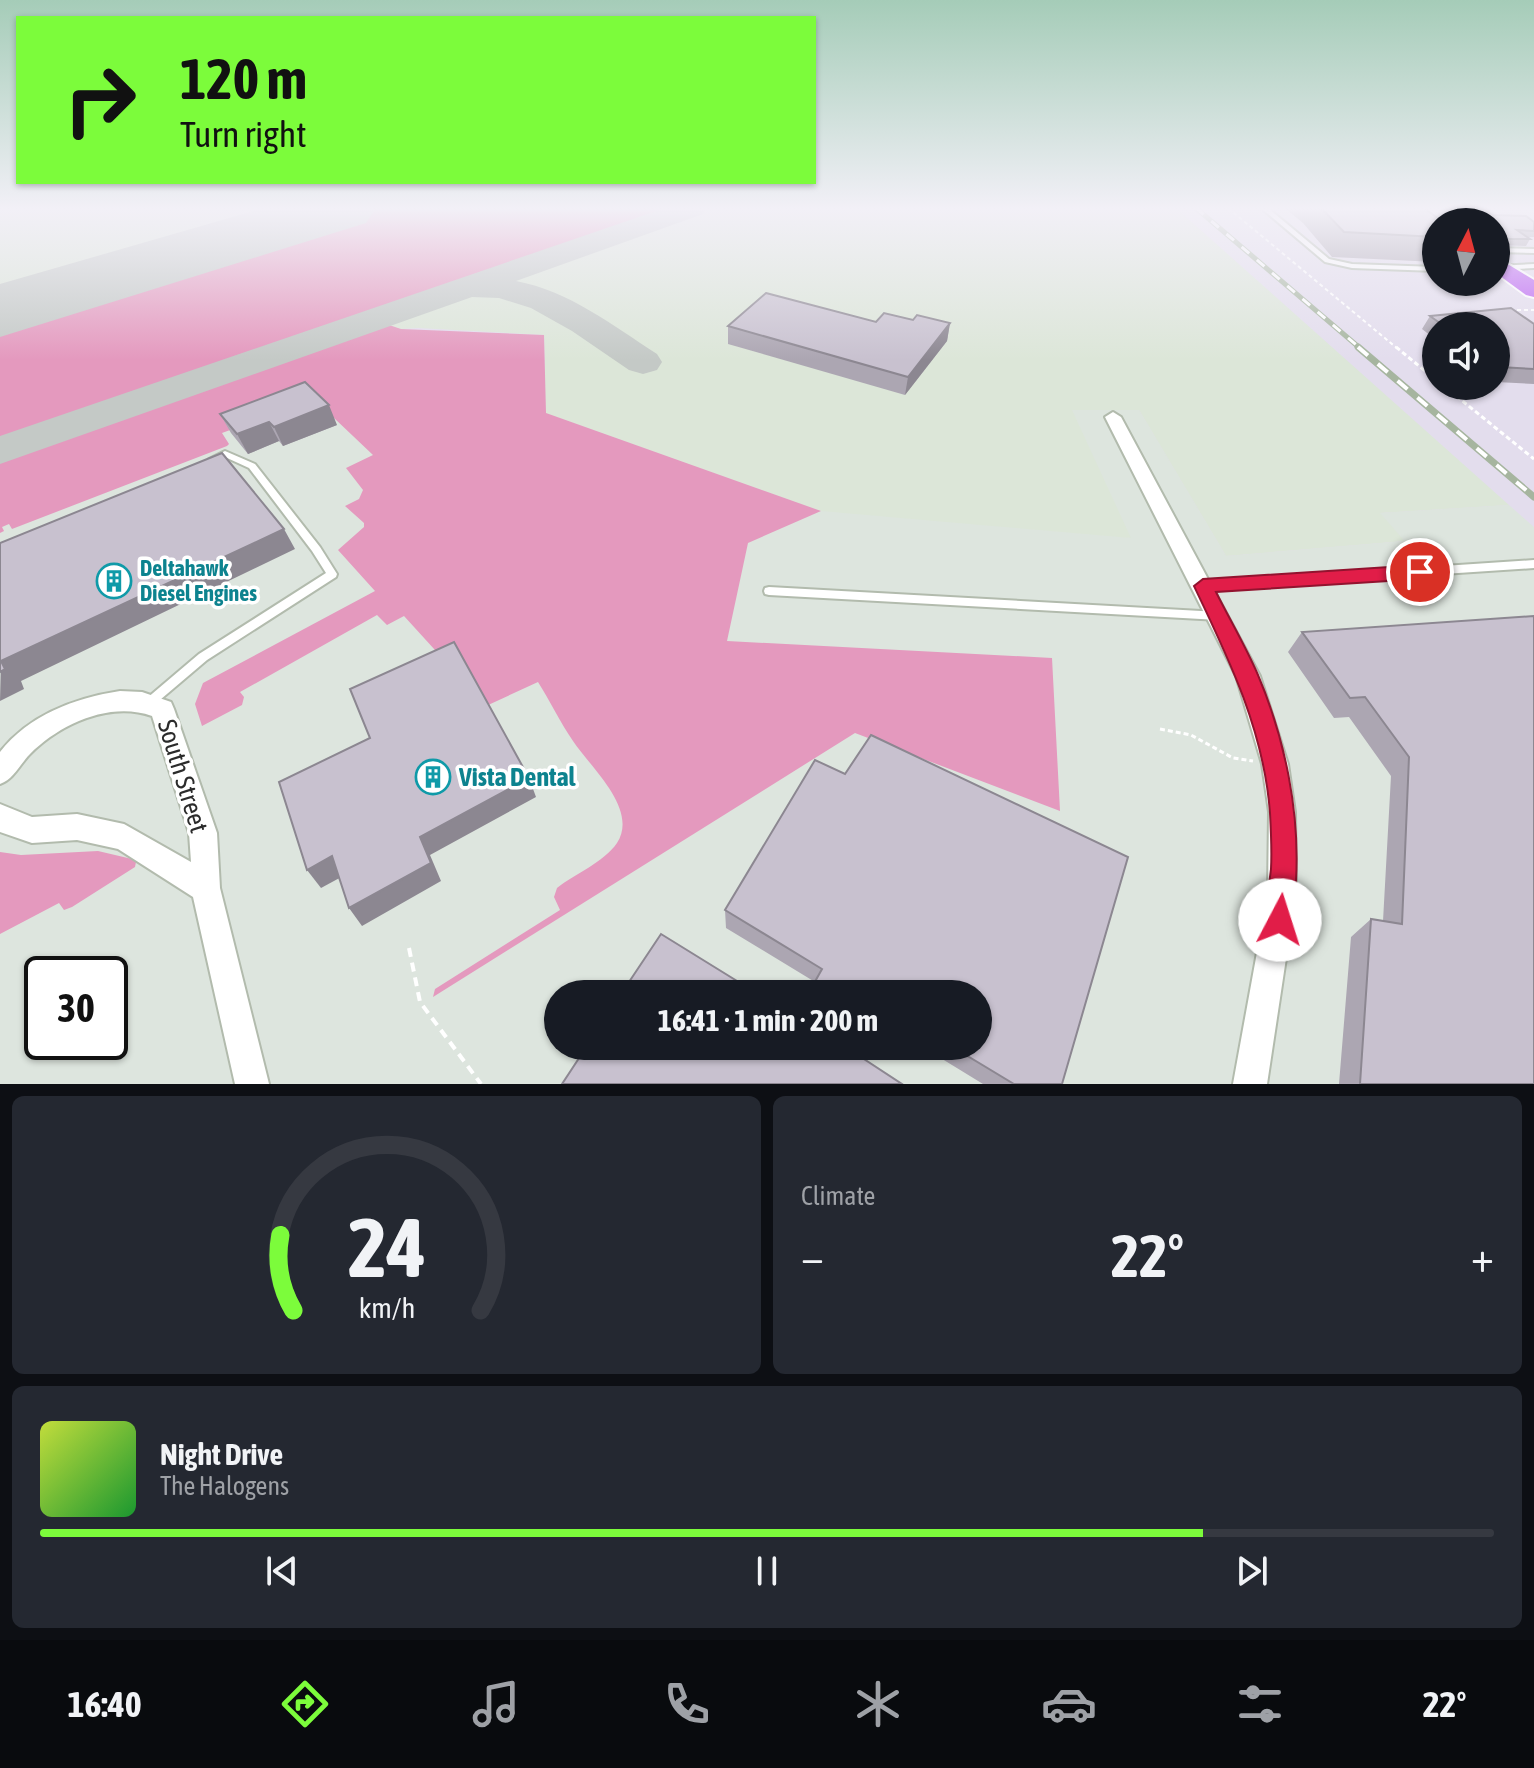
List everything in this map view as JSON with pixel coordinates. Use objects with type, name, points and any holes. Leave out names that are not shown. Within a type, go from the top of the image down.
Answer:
[{"type":"main road","points":[[1510,271],[1534,290]]},
{"type":"street","points":[[1113,417],[1248,676],[1275,764],[1282,812],[1282,892],[1250,1084]]},
{"type":"street","name":"South Street","points":[[2,766],[38,729],[70,714],[100,705],[136,700],[150,702],[162,709],[203,833],[206,888],[252,1084]]},
{"type":"street","name":"South Street","points":[[0,816],[4,821],[32,830],[77,827],[124,837],[206,888]]},
{"type":"lane","points":[[1324,259],[1352,266],[1422,268]]},
{"type":"lane","points":[[1510,263],[1534,266]]},
{"type":"lane","points":[[150,702],[203,657],[332,574],[252,466],[225,454],[199,464]]},
{"type":"lane","points":[[1203,586],[1534,564]]},
{"type":"lane","points":[[769,591],[1219,616]]},
{"type":"path","points":[[1289,259],[1422,368]]},
{"type":"path","points":[[1502,311],[1534,310]]},
{"type":"path","points":[[1461,400],[1534,459]]},
{"type":"path","points":[[1160,729],[1191,735],[1233,758],[1275,764]]},
{"type":"path","points":[[409,948],[420,1002],[481,1084]]},
{"type":"shaded area","points":[[0,259],[1233,259],[1509,505],[1380,513],[1405,541],[1226,556],[1139,410],[1072,410],[1131,538],[821,511],[546,413],[544,335],[418,328],[401,329],[0,479]]},
{"type":"shaded area","points":[[208,259],[528,259],[0,441],[0,323]]},
{"type":"shaded area","points":[[386,324],[401,329],[544,335],[546,413],[821,511],[748,543],[727,641],[1052,658],[1060,811],[855,733],[433,997],[435,989],[560,910],[554,897],[557,888],[611,850],[622,830],[622,816],[610,789],[573,741],[538,682],[486,706],[404,616],[387,625],[377,615],[240,692],[244,697],[242,705],[202,726],[195,704],[203,683],[375,591],[338,550],[364,527],[364,523],[345,506],[359,499],[363,490],[346,468],[373,455],[314,399],[222,433],[229,444],[227,446],[12,529],[9,524],[2,527],[4,531],[0,533],[0,461]]},
{"type":"shaded area","points":[[401,329],[1130,538],[1071,410],[1139,410],[1226,556],[1405,541],[1379,513],[1509,505],[1534,527],[1534,1084],[0,1084],[0,479]]},
{"type":"shaded area","points":[[98,851],[132,859],[136,862],[135,867],[72,907],[64,910],[59,903],[0,934],[0,852],[21,855]]},
{"type":"building","points":[[766,293],[876,322],[884,313],[913,320],[917,315],[950,323],[908,377],[728,326]]},
{"type":"building","points":[[1511,308],[1534,324],[1534,369],[1510,368],[1510,312],[1470,312]]},
{"type":"building","points":[[305,382],[329,405],[274,427],[269,422],[237,434],[220,414]]},
{"type":"building","name":"Deltahawk Diesel Engines","points":[[222,453],[284,529],[1,661],[5,669],[0,672],[0,543]]},
{"type":"building","points":[[1534,616],[1534,1084],[1360,1084],[1371,919],[1402,924],[1409,757],[1365,697],[1350,698],[1302,632]]},
{"type":"building","name":"Vista Dental","points":[[454,642],[529,778],[420,837],[431,863],[349,908],[332,856],[307,870],[279,782],[370,738],[350,689]]},
{"type":"building","points":[[871,735],[1128,857],[1062,1084],[1014,1084],[974,1060],[992,1060],[992,980],[816,980],[822,969],[725,910],[815,760],[845,774]]},
{"type":"building","points":[[661,934],[735,980],[630,980]]},
{"type":"building","points":[[578,1060],[865,1060],[902,1084],[562,1084]]},
{"type":"taxiway","points":[[0,451],[549,259]]},
{"type":"taxiway","points":[[476,288],[499,288],[544,300],[643,362]]},
{"type":"runway","points":[[0,311],[174,259]]},
{"type":"railway","points":[[1255,259],[1361,349]]},
{"type":"railway","points":[[1358,347],[1534,497]]},
{"type":"place","name":"Deltahawk Diesel Engines","points":[[114,581]]},
{"type":"place","name":"Vista Dental","points":[[433,777]]},
{"type":"route","points":[[1280,920],[1284,865],[1282,812],[1275,764],[1248,676],[1203,586],[1420,572]]}]
